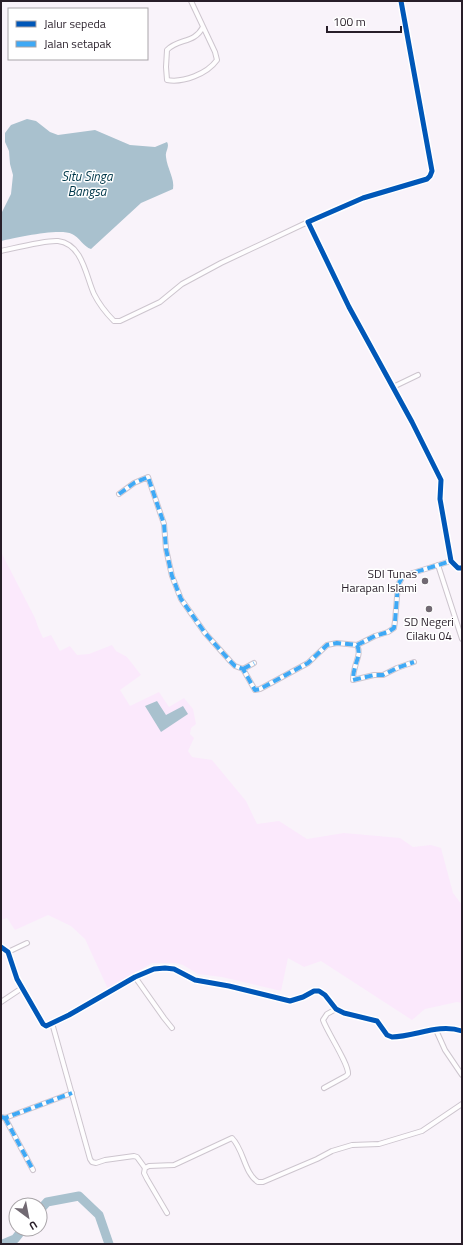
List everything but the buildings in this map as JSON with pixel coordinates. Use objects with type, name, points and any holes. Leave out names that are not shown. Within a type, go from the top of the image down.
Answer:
[{"type":"street","points":[[191,1],[215,52],[217,58],[216,62],[202,72],[188,78],[176,81],[167,80],[167,50],[173,45],[195,37],[203,27]]},
{"type":"street","points":[[1,251],[48,242],[57,241],[65,243],[80,257],[94,294],[102,306],[114,321],[120,321],[160,302],[182,284],[221,263],[308,222],[363,198],[426,179],[430,176],[432,171],[401,1]]},
{"type":"street","points":[[308,222],[349,307],[412,422],[441,480],[440,499],[451,561],[458,568],[462,568]]},
{"type":"street","points":[[393,387],[418,375]]},
{"type":"street","points":[[119,494],[134,483],[148,477],[164,524],[166,549],[172,576],[181,599],[205,633],[235,666],[243,669],[255,690],[258,690],[308,663],[327,645],[337,643],[357,645],[375,636],[388,632],[394,628],[396,621],[398,585],[403,576],[451,561]]},
{"type":"street","points":[[438,565],[462,639]]},
{"type":"street","points":[[357,645],[359,657],[355,665],[353,680],[374,675],[383,675],[414,662]]},
{"type":"street","points":[[243,669],[254,663]]},
{"type":"street","points":[[8,952],[27,943]]},
{"type":"street","points":[[1,947],[8,952],[16,979],[43,1024],[48,1025],[94,1002],[135,977],[154,969],[170,968],[195,980],[229,986],[290,1001],[303,998],[314,991],[319,991],[325,995],[336,1009],[348,1015],[377,1021],[387,1035],[392,1037],[436,1030],[453,1029],[462,1031]]},
{"type":"street","points":[[135,977],[172,1028]]},
{"type":"street","points":[[1,1002],[22,988]]},
{"type":"street","points":[[324,1088],[348,1074],[346,1064],[323,1020],[327,1014],[336,1009]]},
{"type":"street","points":[[52,1023],[89,1156],[92,1162],[96,1163],[105,1160],[134,1156],[137,1157],[146,1168]]},
{"type":"street","points":[[436,1030],[445,1050],[462,1075]]},
{"type":"street","points":[[33,1170],[3,1118],[72,1093]]},
{"type":"street","points":[[146,1168],[149,1166],[174,1165],[232,1138],[242,1154],[252,1176],[258,1182],[263,1182],[316,1159],[332,1150],[352,1145],[379,1144],[422,1131],[462,1104]]},
{"type":"street","points":[[146,1168],[144,1174],[167,1213]]},
{"type":"shaded area","points":[[1,552],[35,618],[43,638],[51,635],[60,651],[70,646],[77,655],[89,654],[112,645],[116,651],[127,657],[141,675],[120,690],[130,706],[159,692],[169,707],[184,698],[193,709],[196,724],[191,728],[190,734],[194,738],[188,751],[192,757],[212,760],[246,801],[257,824],[279,821],[307,839],[344,833],[400,838],[413,847],[431,845],[441,848],[453,893],[462,905],[462,1003],[457,1002],[425,1009],[412,1020],[321,961],[304,967],[288,958],[281,991],[222,977],[198,974],[183,965],[176,963],[152,963],[108,989],[85,939],[71,926],[48,915],[15,930],[7,918],[1,920]]},
{"type":"water","name":"Situ Singa Bangsa","points":[[27,119],[36,121],[50,132],[58,135],[95,130],[130,145],[155,147],[167,142],[168,146],[166,157],[173,181],[173,189],[141,203],[91,249],[75,235],[66,232],[37,234],[1,241],[1,214],[11,194],[13,175],[9,151],[5,142],[5,133],[11,125]]},
{"type":"water","points":[[157,701],[166,715],[183,706],[188,714],[161,732],[145,706]]},
{"type":"waterway","points":[[48,1202],[79,1196],[99,1215],[109,1244]]},
{"type":"waterway","points":[[3,1244],[17,1237]]},
{"type":"marked path","points":[[119,494],[134,483],[148,477],[164,524],[166,549],[172,576],[181,599],[205,633],[235,666],[243,669],[255,690],[260,689],[308,663],[327,645],[337,643],[357,645],[375,636],[388,632],[394,628],[398,585],[403,576],[451,561]]},
{"type":"marked path","points":[[357,645],[359,653],[353,680],[374,675],[383,675],[414,662]]},
{"type":"marked path","points":[[243,669],[254,663]]},
{"type":"marked path","points":[[1,1117],[5,1118],[72,1093]]},
{"type":"marked path","points":[[5,1118],[33,1170]]},
{"type":"cycle path","points":[[401,1],[432,171],[430,176],[427,179],[363,198],[308,222],[349,307],[412,422],[441,480],[440,499],[451,561],[458,568],[462,568]]},
{"type":"cycle path","points":[[1,947],[8,952],[17,979],[43,1024],[46,1026],[69,1015],[135,977],[154,969],[165,968],[174,969],[195,980],[229,986],[290,1001],[303,997],[314,991],[319,991],[325,995],[336,1009],[344,1013],[377,1021],[387,1035],[392,1037],[435,1029],[453,1029],[462,1031]]},
{"type":"place","name":"SDI Tunas Harapan Islami","points":[[425,581]]},
{"type":"place","name":"SD Negeri Cilaku 04","points":[[429,609]]}]
